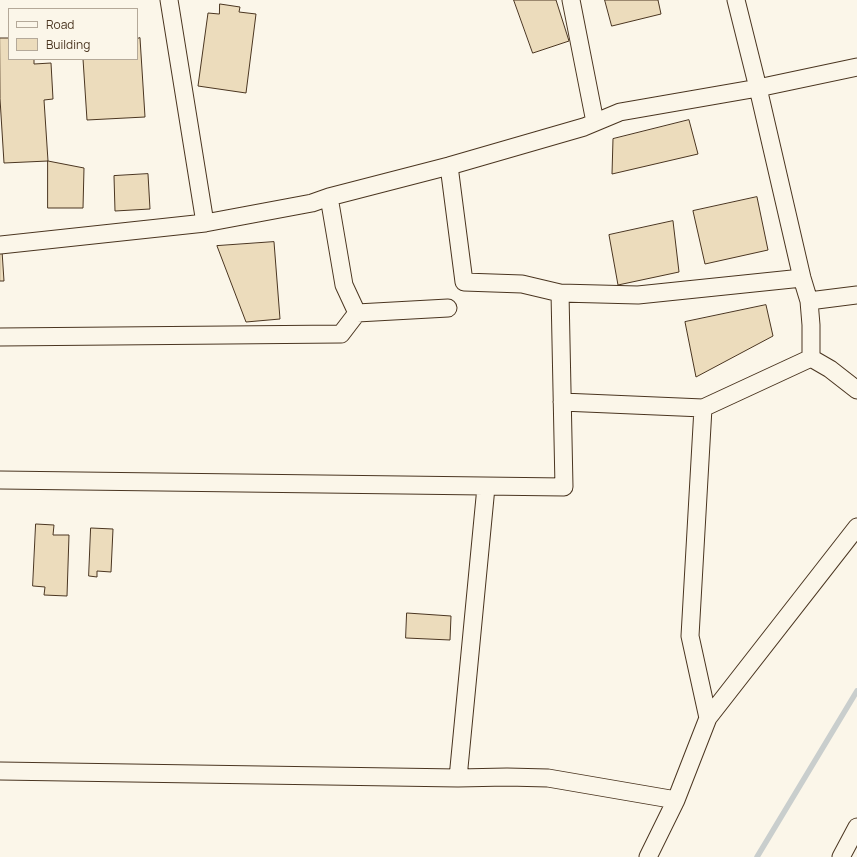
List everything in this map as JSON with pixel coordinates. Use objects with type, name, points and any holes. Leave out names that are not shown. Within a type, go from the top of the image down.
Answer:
[{"type":"street","points":[[168,0],[205,224]]},
{"type":"street","points":[[571,0],[595,122]]},
{"type":"street","points":[[736,0],[802,278],[809,301],[811,358]]},
{"type":"street","points":[[0,245],[205,224],[312,203],[329,197],[449,166],[584,127],[620,112],[758,88],[857,67]]},
{"type":"street","points":[[449,166],[464,282],[522,284],[560,293],[638,295],[802,278]]},
{"type":"street","points":[[329,197],[344,285],[357,313]]},
{"type":"street","points":[[0,480],[564,487],[560,293]]},
{"type":"street","points":[[809,301],[857,295]]},
{"type":"street","points":[[0,337],[341,334],[357,313],[448,308]]},
{"type":"street","points":[[562,402],[703,408],[811,358]]},
{"type":"street","points":[[811,358],[830,369],[857,390]]},
{"type":"street","points":[[703,408],[690,636],[708,718]]},
{"type":"street","points":[[458,778],[486,487]]},
{"type":"street","points":[[648,857],[676,800],[708,718],[857,527]]},
{"type":"street","points":[[0,771],[548,778],[676,800]]},
{"type":"street","points":[[841,857],[857,827]]},
{"type":"building","points":[[514,0],[556,0],[569,41],[533,53]]},
{"type":"building","points":[[605,0],[658,0],[661,14],[612,26]]},
{"type":"building","points":[[220,4],[240,7],[239,12],[256,14],[246,93],[198,86],[208,13],[219,14]]},
{"type":"building","points":[[0,38],[8,38],[8,60],[34,60],[34,64],[51,63],[53,99],[44,100],[48,161],[4,163],[0,99]]},
{"type":"building","points":[[140,38],[145,117],[87,120],[83,60],[138,60],[138,39]]},
{"type":"building","points":[[689,120],[698,154],[612,174],[613,139]]},
{"type":"building","points":[[48,161],[84,168],[83,208],[48,208]]},
{"type":"building","points":[[148,174],[150,209],[115,211],[114,176]]},
{"type":"building","points":[[757,197],[768,250],[705,264],[693,211]]},
{"type":"building","points":[[673,221],[679,272],[618,285],[609,235]]},
{"type":"building","points":[[274,242],[280,319],[246,322],[217,246]]},
{"type":"building","points":[[0,251],[2,251],[4,281],[0,281]]},
{"type":"building","points":[[766,305],[773,336],[696,377],[685,322]]},
{"type":"building","points":[[36,524],[54,525],[53,535],[69,535],[67,596],[44,595],[45,587],[33,586]]},
{"type":"building","points":[[91,528],[113,529],[111,572],[97,571],[97,577],[89,576]]},
{"type":"building","points":[[407,613],[451,616],[450,640],[406,638]]},
{"type":"waterway","points":[[757,857],[857,691]]}]
